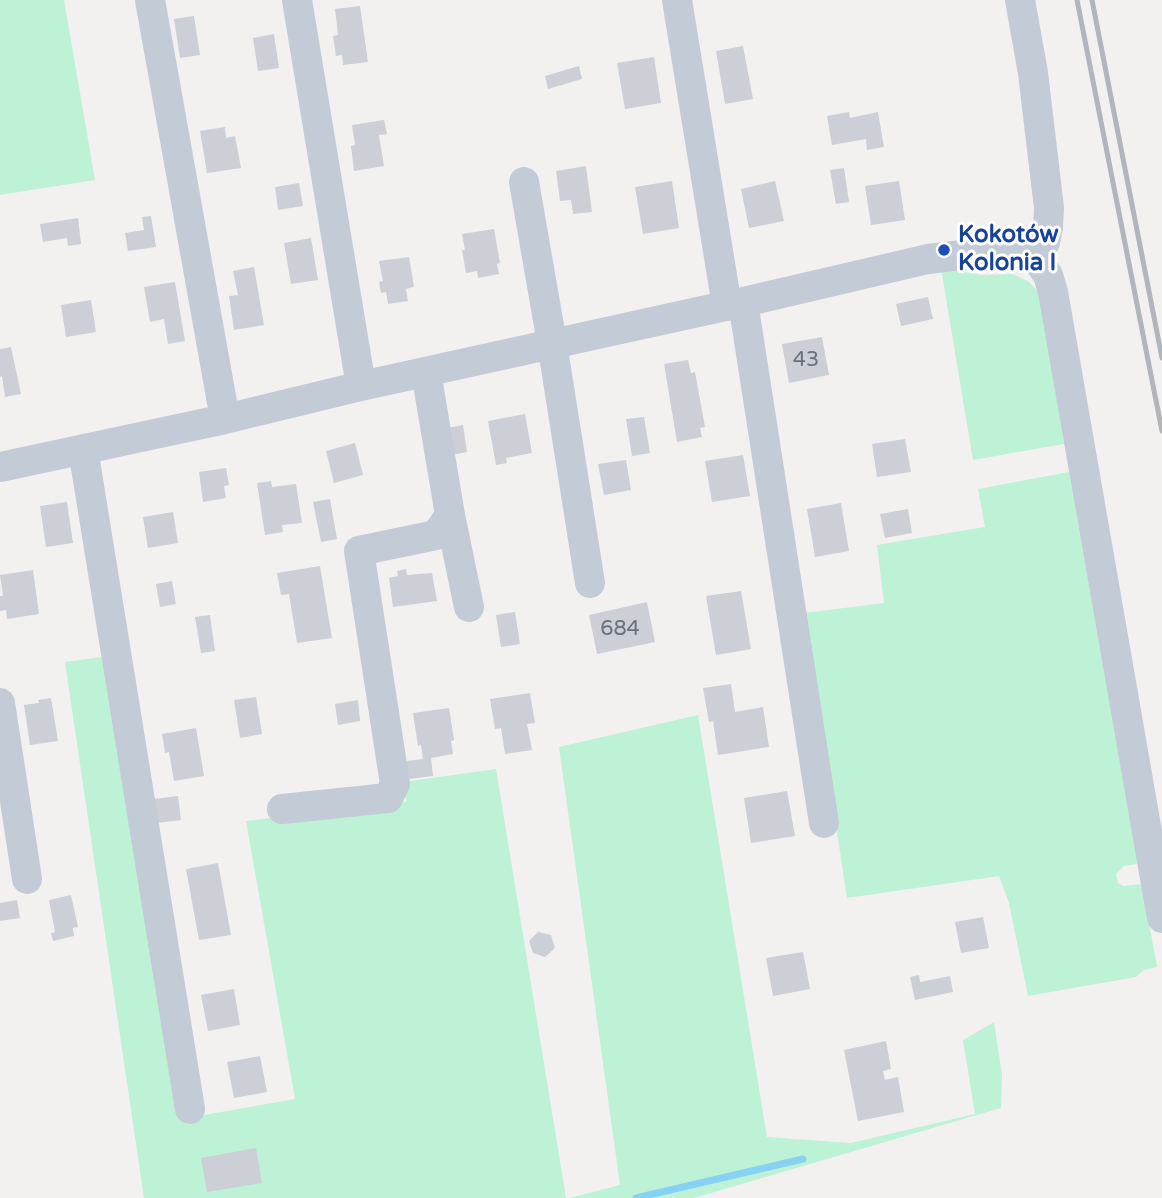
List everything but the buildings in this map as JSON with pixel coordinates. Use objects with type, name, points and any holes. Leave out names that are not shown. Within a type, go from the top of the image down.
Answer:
[{"type":"street","points":[[150,0],[225,419]]},
{"type":"street","points":[[297,0],[360,386]]},
{"type":"street","points":[[677,0],[735,304],[824,823]]},
{"type":"street","points":[[1020,0],[1033,73],[1049,208],[1045,242],[1037,260]]},
{"type":"street","points":[[524,182],[590,583]]},
{"type":"street","points":[[0,467],[225,419],[360,386],[928,259],[976,252],[1010,251],[1025,254],[1037,260],[1048,275],[1054,292],[1162,918]]},
{"type":"street","points":[[426,372],[450,515],[469,607]]},
{"type":"street","points":[[83,449],[190,1109]]},
{"type":"street","points":[[282,809],[388,798],[395,784],[359,551],[436,535],[450,515]]},
{"type":"street","points":[[0,703],[27,879]]},
{"type":"green space","points":[[0,0],[64,0],[95,180],[0,195]]},
{"type":"green space","points":[[941,268],[982,275],[1012,274],[1028,281],[1040,294],[1064,444],[973,460]]},
{"type":"green space","points":[[1069,472],[1138,864],[1124,866],[1116,874],[1118,883],[1123,886],[1142,884],[1157,967],[1144,970],[1136,977],[1028,996],[1009,903],[999,876],[847,898],[804,613],[884,603],[877,545],[985,527],[978,489]]},
{"type":"green space","points":[[109,656],[187,1118],[295,1099],[246,821],[406,802],[404,782],[496,769],[566,1198],[144,1198],[65,662]]},
{"type":"green space","points":[[698,715],[767,1137],[851,1143],[975,1114],[963,1040],[994,1022],[1002,1075],[1001,1108],[694,1198],[569,1198],[620,1185],[559,747]]},
{"type":"waterway","points":[[636,1198],[803,1159]]},
{"type":"railway","points":[[1077,0],[1162,431]]},
{"type":"railway","points":[[1092,0],[1162,358]]},
{"type":"place","name":"Kokotów Kolonia I","points":[[944,250]]}]
